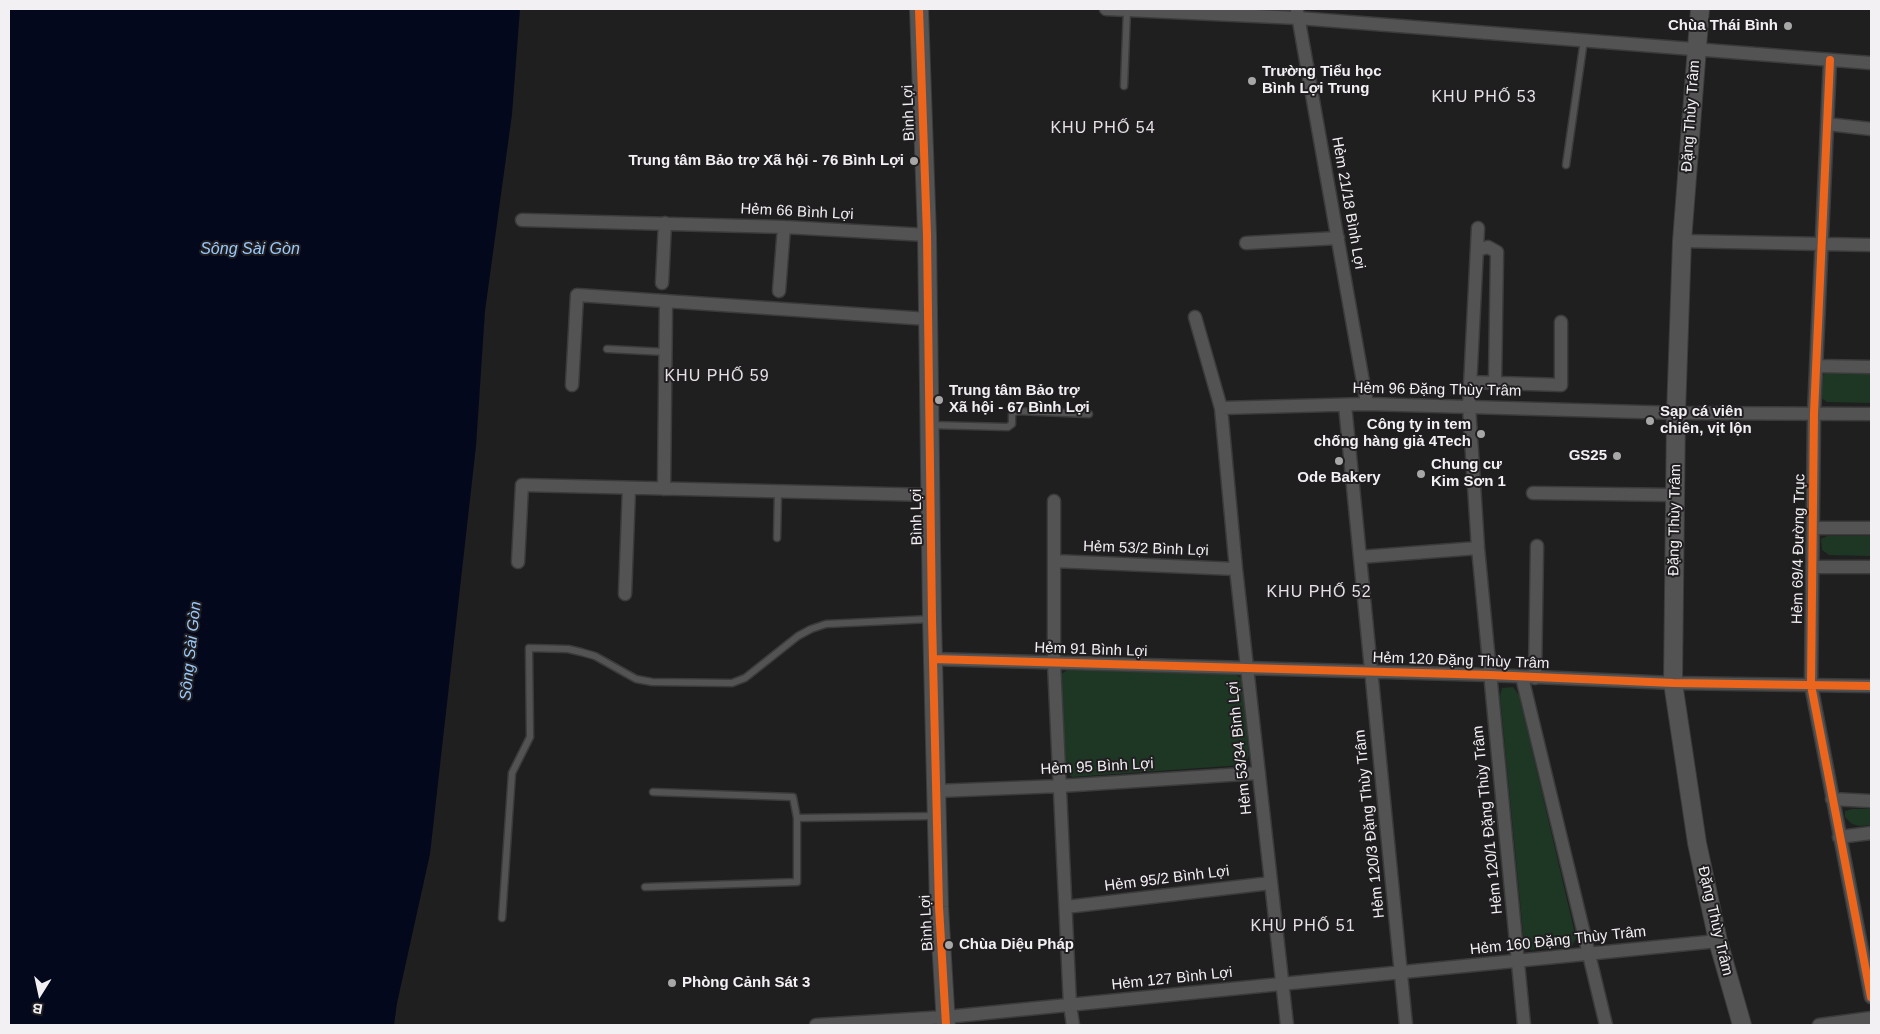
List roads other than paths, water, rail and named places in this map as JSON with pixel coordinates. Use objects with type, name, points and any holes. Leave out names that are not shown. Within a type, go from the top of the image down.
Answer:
[{"type":"main road","name":"Bình Lợi","points":[[919,9],[927,235],[932,619],[939,907],[946,1021]]},
{"type":"main road","name":"Đặng Thùy Trâm","points":[[1700,9],[1682,241],[1676,413],[1673,683],[1698,843],[1718,941],[1742,1025]]},
{"type":"street","points":[[1106,9],[1298,13],[1584,40],[1871,63]]},
{"type":"street","name":"Hẻm 21/18 Bình Lợi","points":[[1298,13],[1367,404]]},
{"type":"street","name":"Hẻm 69/4 Đường Trục","points":[[1830,60],[1814,413],[1811,685],[1871,997]]},
{"type":"street","points":[[1827,124],[1871,129]]},
{"type":"street","name":"Hẻm 66 Bình Lợi","points":[[522,220],[784,227],[927,235]]},
{"type":"street","points":[[662,283],[665,223]]},
{"type":"street","points":[[779,291],[784,227]]},
{"type":"street","name":"Hẻm 120/1 Đặng Thùy Trâm","points":[[1478,228],[1469,406],[1478,548],[1524,1025]]},
{"type":"street","points":[[1246,243],[1338,238]]},
{"type":"street","points":[[1682,241],[1871,245]]},
{"type":"street","points":[[1477,250],[1488,247],[1497,252],[1495,383]]},
{"type":"street","points":[[572,385],[578,295],[928,319]]},
{"type":"street","points":[[664,489],[666,301]]},
{"type":"street","name":"Hẻm 53/34 Bình Lợi","points":[[1195,317],[1221,408],[1236,569],[1287,1025]]},
{"type":"street","points":[[1470,382],[1561,385],[1561,322]]},
{"type":"street","points":[[1816,366],[1871,367]]},
{"type":"street","points":[[1221,408],[1345,405]]},
{"type":"street","name":"Hẻm 96 Đặng Thùy Trâm","points":[[1371,672],[1345,405],[1469,406],[1676,413],[1871,414]]},
{"type":"street","points":[[518,562],[522,485],[930,495]]},
{"type":"street","points":[[625,594],[629,488]]},
{"type":"street","points":[[1533,493],[1675,495]]},
{"type":"street","points":[[1054,500],[1054,663],[1070,1005],[1073,1025]]},
{"type":"street","points":[[1813,528],[1871,528]]},
{"type":"street","points":[[1535,678],[1537,546]]},
{"type":"street","points":[[1360,557],[1478,548]]},
{"type":"street","name":"Hẻm 53/2 Bình Lợi","points":[[1054,561],[1236,569]]},
{"type":"street","points":[[1812,567],[1871,567]]},
{"type":"street","name":"Hẻm 91 Bình Lợi","points":[[933,659],[1248,668]]},
{"type":"street","name":"Hẻm 120 Đặng Thùy Trâm","points":[[1248,668],[1490,675],[1673,683],[1871,686]]},
{"type":"street","name":"Hẻm 120/3 Đặng Thùy Trâm","points":[[1371,672],[1406,1025]]},
{"type":"street","points":[[1522,677],[1606,1025]]},
{"type":"street","name":"Hẻm 95 Bình Lợi","points":[[937,791],[1259,774]]},
{"type":"street","points":[[1832,800],[1871,800]]},
{"type":"street","points":[[1839,837],[1871,833]]},
{"type":"street","name":"Hẻm 95/2 Bình Lợi","points":[[1066,907],[1271,883]]},
{"type":"street","points":[[1858,926],[1871,924]]},
{"type":"street","name":"Hẻm 160 Đặng Thùy Trâm","points":[[1401,972],[1718,941]]},
{"type":"street","name":"Hẻm 127 Bình Lợi","points":[[816,1025],[946,1021],[1070,1005],[1401,972]]},
{"type":"street","points":[[1819,1025],[1871,1018]]},
{"type":"lane","points":[[1124,86],[1127,10]]},
{"type":"lane","points":[[1566,166],[1584,40]]},
{"type":"lane","points":[[607,349],[666,352]]},
{"type":"lane","points":[[929,425],[1008,428],[1011,426],[1012,414],[1018,411],[1089,414]]},
{"type":"lane","points":[[777,538],[778,492]]},
{"type":"lane","points":[[502,918],[512,773],[530,738],[529,648],[568,649],[581,652],[595,656],[636,679],[652,682],[732,683],[745,678],[798,636],[810,629],[826,624],[932,619]]},
{"type":"lane","points":[[645,887],[797,882],[797,818],[792,797],[653,792]]},
{"type":"lane","points":[[797,818],[937,816]]},
{"type":"water","name":"Sông Sài Gòn","points":[[9,9],[520,9],[512,114],[485,311],[476,446],[430,854],[397,1003],[394,1025],[9,1025]]},
{"type":"place","name":"Chùa Thái Bình","points":[[1788,26]]},
{"type":"place","name":"Trường Tiểu học Bình Lợi Trung","points":[[1252,81]]},
{"type":"place","name":"Trung tâm Bảo trợ Xã hội - 76 Bình Lợi","points":[[914,161]]},
{"type":"place","name":"Trung tâm Bảo trợ Xã hội - 67 Bình Lợi","points":[[939,400]]},
{"type":"place","name":"Sạp cá viên chiên, vịt lộn","points":[[1650,421]]},
{"type":"place","name":"Công ty in tem chống hàng giả 4Tech","points":[[1481,434]]},
{"type":"place","name":"GS25","points":[[1617,456]]},
{"type":"place","name":"Ode Bakery","points":[[1339,461]]},
{"type":"place","name":"Chung cư Kim Sơn 1","points":[[1421,474]]},
{"type":"place","name":"Chùa Diệu Pháp","points":[[949,945]]},
{"type":"place","name":"Phòng Cảnh Sát 3","points":[[672,983]]},
{"type":"district","name":"KHU PHỐ 53","points":[[1484,98]]},
{"type":"district","name":"KHU PHỐ 54","points":[[1103,129]]},
{"type":"district","name":"KHU PHỐ 59","points":[[717,377]]},
{"type":"district","name":"KHU PHỐ 52","points":[[1319,593]]},
{"type":"district","name":"KHU PHỐ 51","points":[[1303,927]]}]
